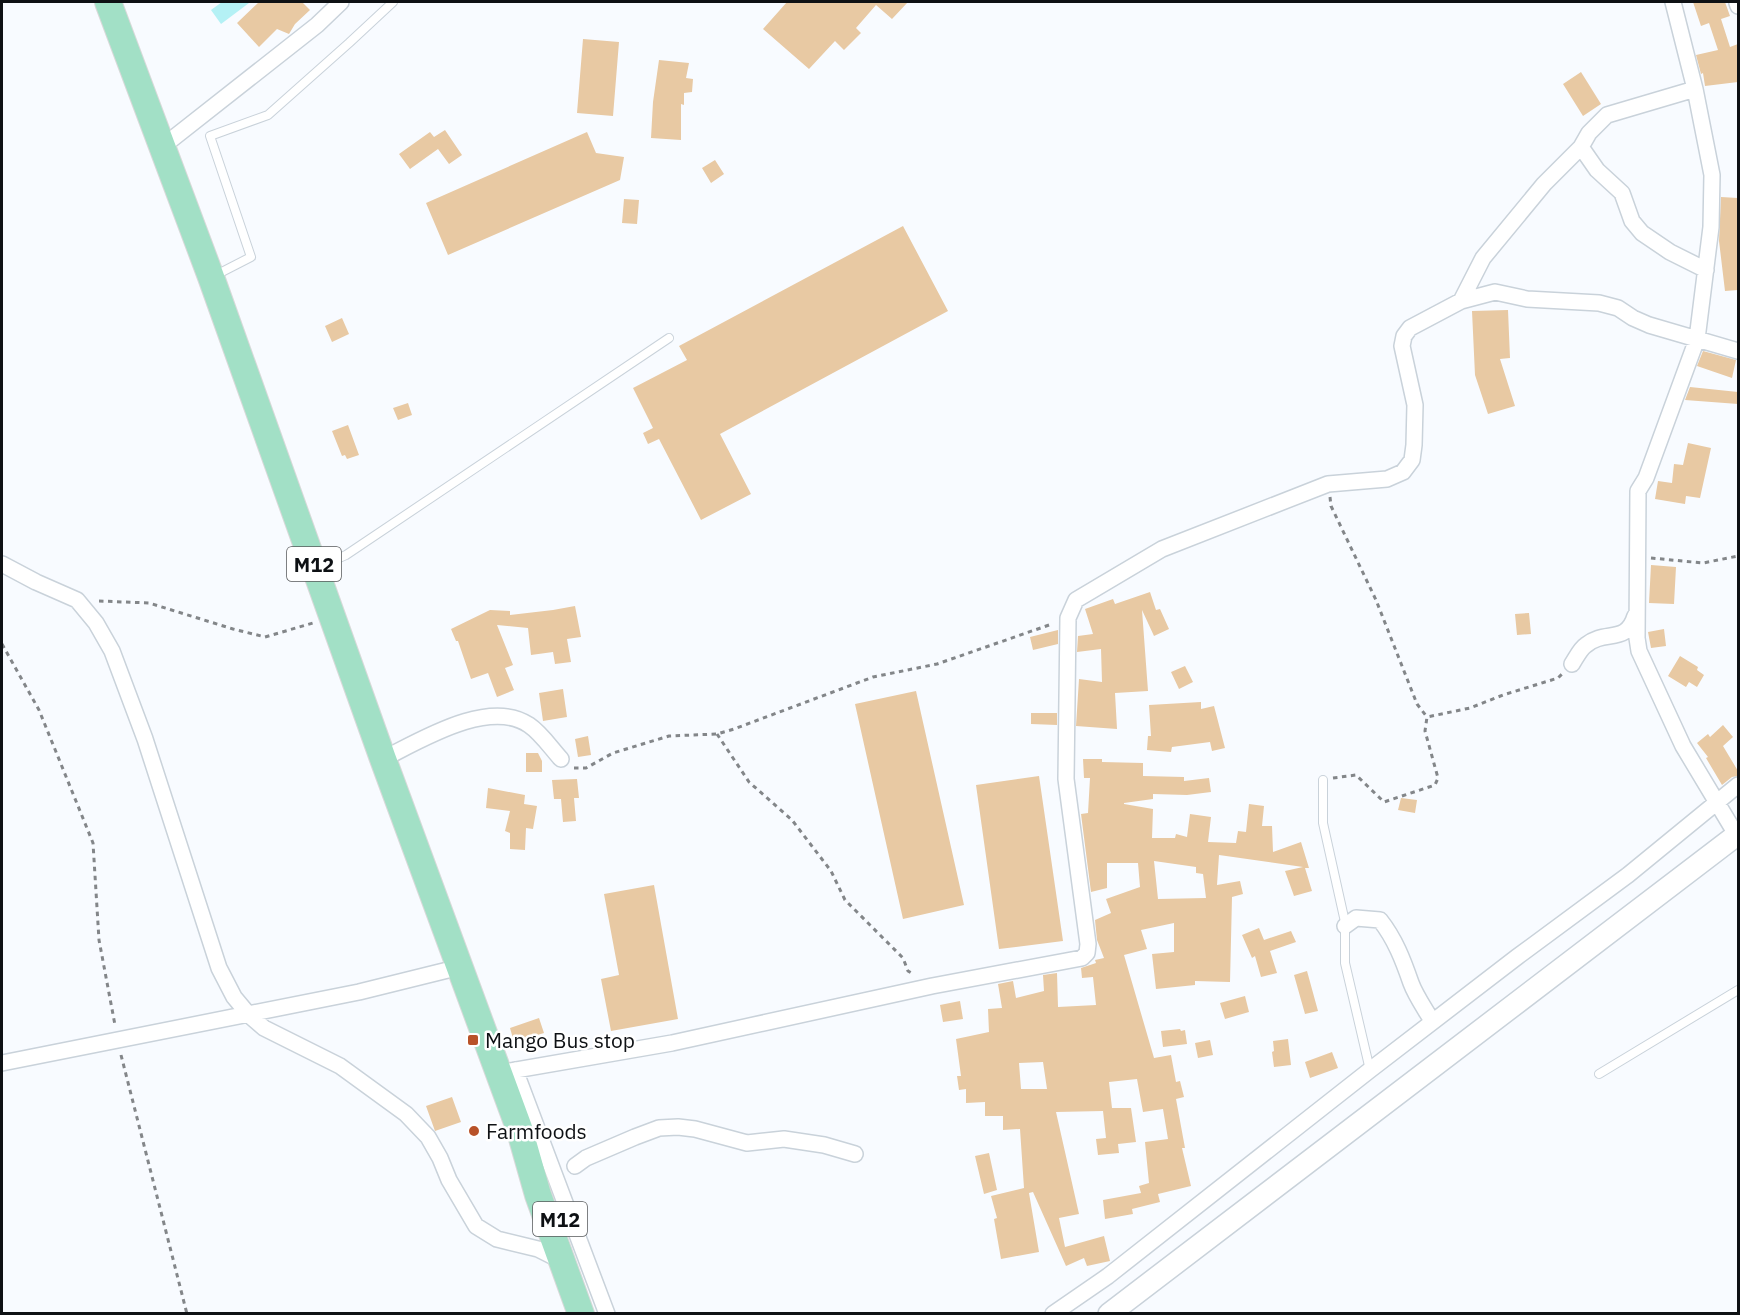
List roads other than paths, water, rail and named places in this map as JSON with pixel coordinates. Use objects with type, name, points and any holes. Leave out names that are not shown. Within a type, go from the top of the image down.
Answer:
[{"type":"highway","name":"M12","points":[[108,2],[211,277],[332,618],[460,967],[507,1072],[519,1128],[538,1196],[581,1314]]},
{"type":"highway","name":"M12","points":[[519,1128],[549,1191],[595,1314]]},
{"type":"main road","points":[[1109,1314],[1738,835]]},
{"type":"street","points":[[162,147],[317,25],[341,2]]},
{"type":"street","points":[[1673,2],[1695,88],[1712,175],[1711,227],[1697,339],[1646,478],[1638,491],[1637,638],[1639,651],[1683,746],[1738,835]]},
{"type":"street","points":[[1461,301],[1483,258],[1544,184],[1581,147],[1589,133],[1607,115],[1695,88]]},
{"type":"street","points":[[1581,147],[1597,170],[1622,193],[1632,220],[1642,233],[1670,252],[1706,270]]},
{"type":"street","points":[[607,1314],[507,1072],[672,1043],[932,986],[1082,958],[1088,953],[1066,779],[1068,618],[1076,600],[1162,549],[1328,484],[1387,479],[1403,472],[1412,460],[1415,405],[1402,346],[1404,336],[1410,328],[1461,301],[1495,292],[1527,299],[1599,303],[1618,308],[1649,326],[1738,351]]},
{"type":"street","points":[[2,564],[77,600],[96,623],[112,651],[145,739],[219,968],[234,997],[264,1028],[339,1066],[406,1114],[428,1137],[449,1180],[476,1226],[497,1239],[538,1249],[562,1261]]},
{"type":"street","points":[[1572,664],[1586,645],[1603,636],[1622,634],[1632,626],[1637,610]]},
{"type":"street","points":[[383,759],[428,736],[469,720],[506,715],[530,725],[561,759]]},
{"type":"street","points":[[1053,1314],[1108,1276],[1370,1070],[1628,875],[1738,785]]},
{"type":"street","points":[[1345,926],[1356,918],[1380,920],[1391,934],[1407,969],[1411,985],[1429,1016]]},
{"type":"street","points":[[2,1063],[359,992],[460,967]]},
{"type":"street","points":[[575,1166],[586,1158],[635,1137],[659,1128],[678,1127],[695,1129],[747,1143],[784,1139],[824,1144],[855,1154]]},
{"type":"lane","points":[[211,277],[251,257],[210,136],[268,115],[393,2]]},
{"type":"lane","points":[[315,569],[346,555],[669,338]]},
{"type":"lane","points":[[1323,780],[1323,823],[1345,926],[1345,963],[1370,1070]]},
{"type":"lane","points":[[1599,1074],[1738,990]]},
{"type":"water","points":[[222,2],[249,3],[221,24],[211,10]]},
{"type":"place","name":"Mango Bus stop","points":[[473,1040]]},
{"type":"place","name":"Farmfoods","points":[[474,1131]]}]
